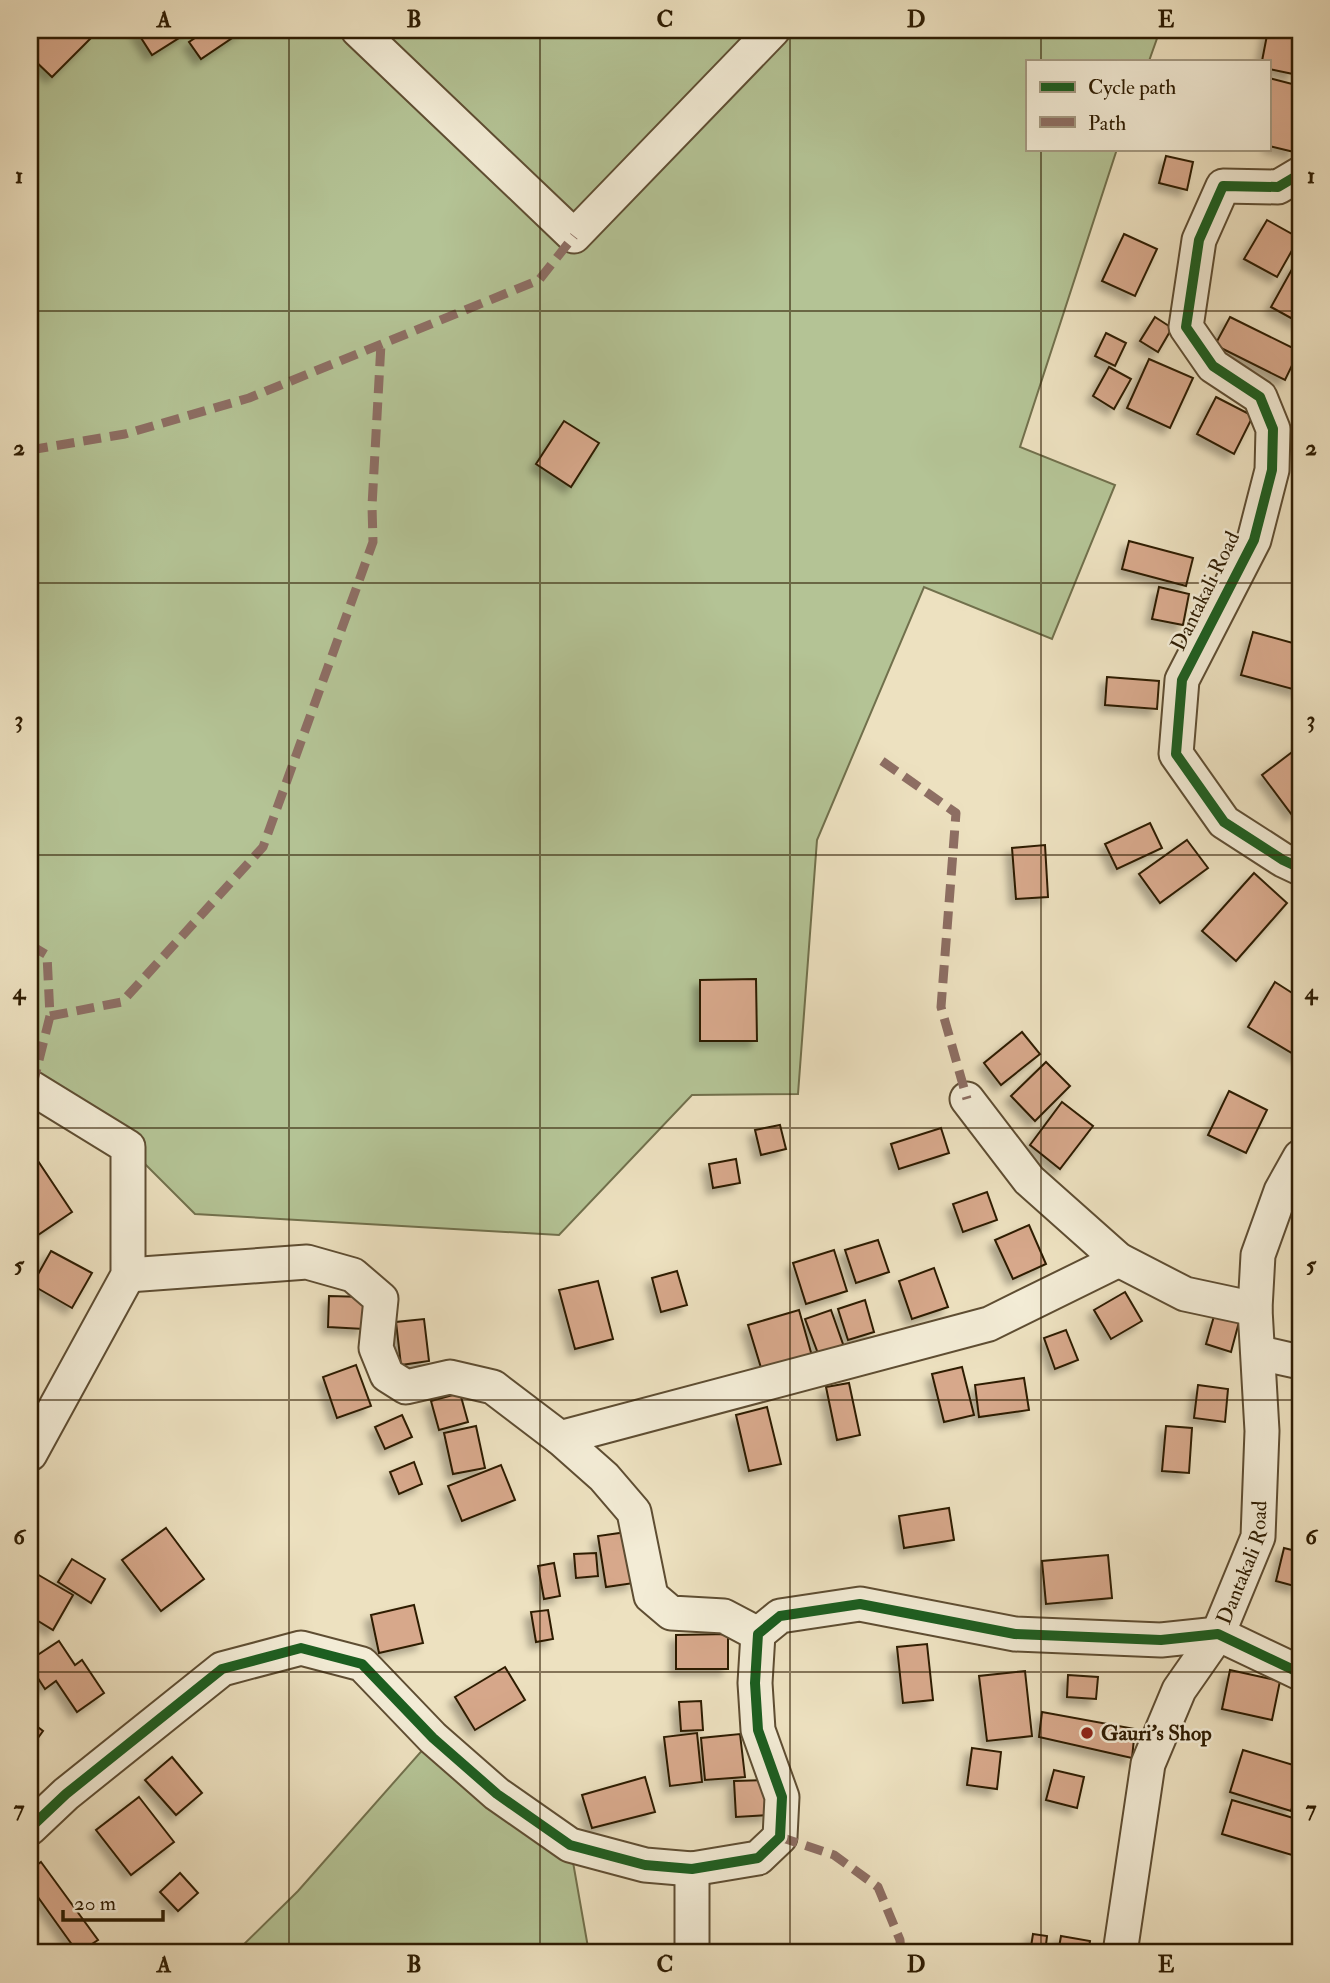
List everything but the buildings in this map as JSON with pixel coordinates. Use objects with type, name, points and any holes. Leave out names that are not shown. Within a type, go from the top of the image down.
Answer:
[{"type":"street","points":[[358,30],[573,236],[773,30]]},
{"type":"street","name":"Dantakali Road","points":[[1300,174],[1278,187],[1223,187],[1199,240],[1186,327],[1213,366],[1261,397],[1273,429],[1272,470],[1254,540],[1182,680],[1176,754],[1224,822],[1300,868]]},
{"type":"street","points":[[30,1090],[32,1088],[128,1147],[128,1275],[30,1454]]},
{"type":"street","points":[[967,1099],[1029,1180],[1119,1260],[1185,1294],[1255,1309]]},
{"type":"street","name":"Dantakali Road","points":[[1120,1953],[1148,1764],[1179,1690],[1218,1634],[1258,1537],[1262,1430],[1260,1353],[1255,1309],[1258,1255],[1281,1191],[1300,1157]]},
{"type":"street","points":[[560,1438],[989,1324],[1119,1260]]},
{"type":"street","points":[[128,1275],[307,1262],[353,1275],[382,1299],[376,1348],[387,1376],[406,1387],[450,1377],[493,1387],[560,1438],[604,1477],[634,1511],[651,1596],[671,1613],[724,1616],[758,1634]]},
{"type":"street","points":[[1260,1353],[1300,1362]]},
{"type":"street","points":[[30,1828],[66,1794],[222,1669],[301,1648],[362,1664],[433,1738],[497,1794],[570,1845],[645,1865],[692,1869],[758,1858],[780,1837],[782,1797],[758,1730],[755,1683],[758,1634],[780,1616],[860,1604],[1015,1634],[1161,1640],[1218,1634],[1300,1673]]},
{"type":"street","points":[[692,1869],[692,1953]]},
{"type":"green space","points":[[30,30],[1160,30],[1149,60],[1026,60],[1026,150],[1117,150],[1020,447],[1115,485],[1052,639],[924,587],[817,840],[798,1094],[692,1095],[559,1235],[195,1214],[128,1147],[30,1090]]},
{"type":"green space","points":[[433,1738],[570,1845],[589,1953],[235,1953],[298,1891]]},
{"type":"marked path","points":[[30,450],[125,434],[249,398],[539,280],[574,236]]},
{"type":"marked path","points":[[50,1016],[122,1002],[263,847],[373,542],[372,506],[381,344]]},
{"type":"marked path","points":[[882,761],[956,813],[941,1007],[967,1099]]},
{"type":"marked path","points":[[30,945],[47,955],[50,1016],[32,1088]]},
{"type":"marked path","points":[[780,1837],[834,1855],[878,1887],[900,1940],[901,1953]]},
{"type":"cycle path","points":[[1300,174],[1278,187],[1223,186],[1199,240],[1186,327],[1213,366],[1260,397],[1273,429],[1272,470],[1254,540],[1182,680],[1176,754],[1224,822],[1300,868]]},
{"type":"cycle path","points":[[30,1828],[66,1794],[222,1669],[301,1648],[362,1664],[433,1738],[497,1794],[570,1845],[645,1865],[692,1869],[758,1858],[780,1837],[782,1797],[758,1730],[755,1683],[758,1634],[780,1616],[860,1604],[1015,1634],[1161,1640],[1218,1634],[1300,1673]]},
{"type":"place","name":"Gauri's Shop","points":[[1087,1733]]}]
